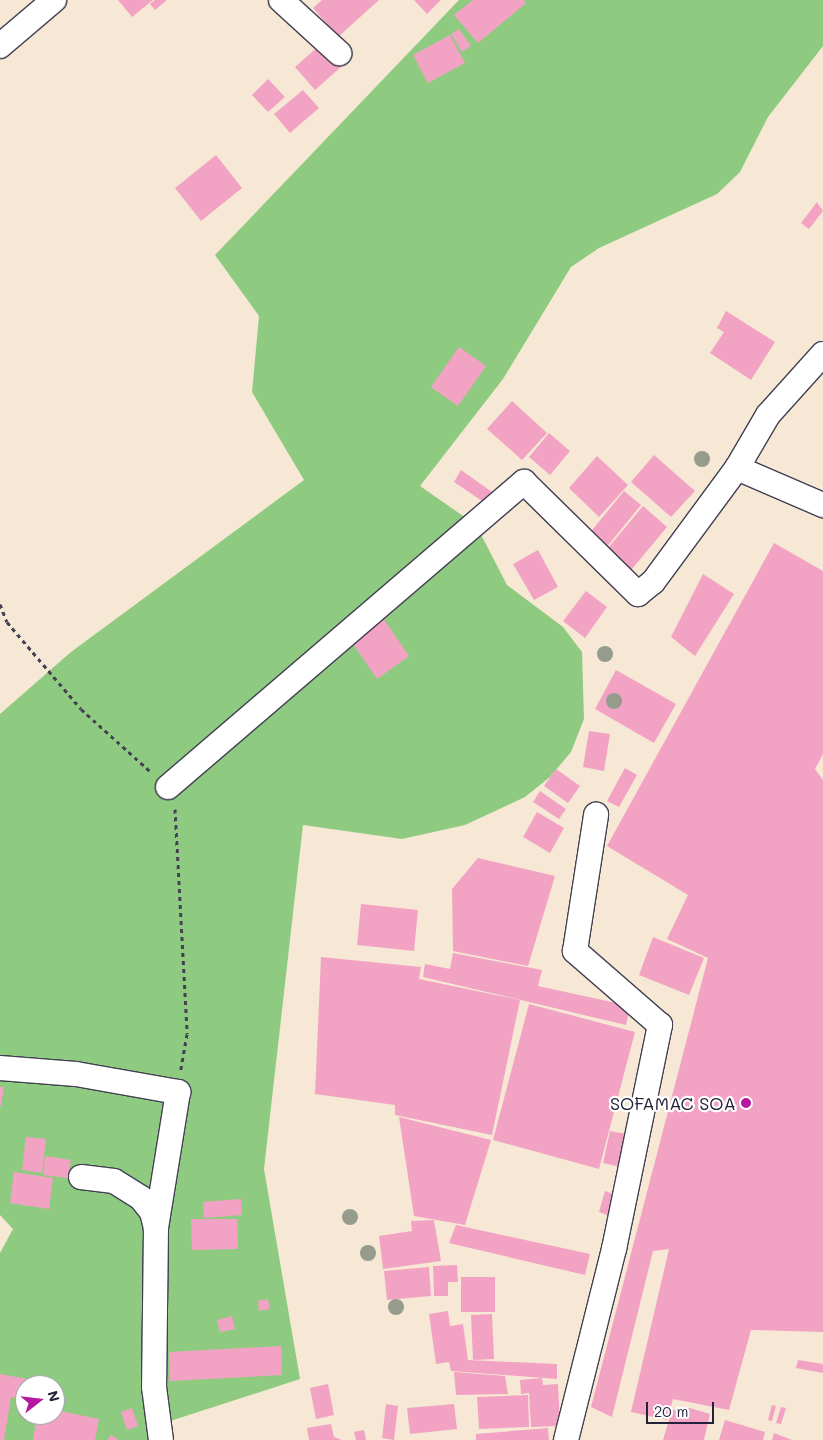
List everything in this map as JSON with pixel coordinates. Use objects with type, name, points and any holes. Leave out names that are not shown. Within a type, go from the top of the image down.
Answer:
[{"type":"street","points":[[0,46],[54,0]]},
{"type":"street","points":[[281,0],[339,53]]},
{"type":"street","points":[[168,787],[524,482],[638,594],[653,582],[737,468],[768,415],[823,354]]},
{"type":"street","points":[[737,468],[823,505]]},
{"type":"street","points":[[566,1440],[614,1249],[660,1025],[575,951],[596,815]]},
{"type":"street","points":[[0,1068],[76,1074],[178,1092],[156,1228],[154,1387],[161,1440]]},
{"type":"street","points":[[81,1178],[114,1181],[141,1198],[152,1212],[156,1228]]},
{"type":"path","points":[[0,604],[7,622],[81,709],[168,787],[175,807],[187,1034],[178,1092]]},
{"type":"green space","points":[[459,0],[823,0],[823,46],[768,117],[740,172],[717,194],[599,248],[571,267],[503,379],[420,486],[476,525],[507,585],[563,627],[582,652],[584,719],[571,752],[550,777],[525,797],[465,825],[402,839],[303,825],[264,1169],[300,1379],[161,1424],[161,1440],[0,1440],[0,1253],[13,1229],[0,1215],[0,714],[71,652],[304,480],[252,392],[259,316],[215,255]]},
{"type":"building","points":[[118,0],[153,0],[132,17]]},
{"type":"building","points":[[155,0],[167,0],[155,10],[150,4]]},
{"type":"building","points":[[322,0],[379,0],[338,37],[313,8]]},
{"type":"building","points":[[414,0],[441,0],[427,14]]},
{"type":"building","points":[[473,0],[523,0],[526,3],[478,43],[454,15]]},
{"type":"building","points":[[459,29],[471,46],[462,52],[451,34]]},
{"type":"building","points":[[450,35],[465,63],[428,83],[413,55]]},
{"type":"building","points":[[321,44],[341,67],[315,90],[295,67]]},
{"type":"building","points":[[268,79],[285,97],[268,112],[252,95]]},
{"type":"building","points":[[303,90],[319,108],[290,133],[274,114]]},
{"type":"building","points":[[216,155],[242,188],[201,221],[175,188]]},
{"type":"building","points":[[817,202],[823,211],[809,229],[801,223]]},
{"type":"building","points":[[726,311],[775,342],[751,380],[710,353],[724,332],[717,328]]},
{"type":"building","points":[[459,347],[486,366],[458,406],[431,387]]},
{"type":"building","points":[[512,401],[547,433],[522,460],[487,429]]},
{"type":"building","points":[[549,433],[570,451],[550,475],[529,457]]},
{"type":"building","points":[[654,455],[695,491],[671,517],[631,482]]},
{"type":"building","points":[[597,456],[628,485],[599,517],[569,488]]},
{"type":"building","points":[[461,470],[492,492],[485,503],[454,482]]},
{"type":"building","points":[[624,491],[641,505],[601,554],[584,540]]},
{"type":"building","points":[[643,506],[667,527],[627,575],[603,554]]},
{"type":"building","name":"SOFAMAC SOA","points":[[774,543],[823,571],[823,754],[815,769],[823,780],[823,1332],[751,1330],[729,1410],[673,1399],[667,1420],[631,1412],[669,1249],[653,1251],[612,1417],[591,1407],[708,958],[667,939],[688,895],[607,846]]},
{"type":"building","points":[[538,550],[558,587],[534,600],[513,564]]},
{"type":"building","points":[[703,574],[734,594],[695,656],[671,637]]},
{"type":"building","points":[[586,591],[607,607],[585,638],[563,621]]},
{"type":"building","points":[[381,615],[409,656],[377,679],[349,638]]},
{"type":"building","points":[[616,670],[676,704],[654,743],[595,709]]},
{"type":"building","points":[[589,731],[610,734],[604,771],[583,767]]},
{"type":"building","points":[[625,768],[637,775],[619,807],[607,801]]},
{"type":"building","points":[[556,769],[580,786],[568,803],[544,786]]},
{"type":"building","points":[[540,791],[566,809],[559,819],[533,802]]},
{"type":"building","points":[[537,812],[564,828],[550,853],[523,837]]},
{"type":"building","points":[[478,858],[555,876],[528,966],[453,951],[452,889]]},
{"type":"building","points":[[361,904],[418,910],[414,951],[357,945]]},
{"type":"building","points":[[653,937],[704,958],[689,995],[639,975]]},
{"type":"building","points":[[453,953],[542,970],[538,986],[630,1006],[626,1025],[423,977],[425,964],[450,969]]},
{"type":"building","points":[[321,957],[421,967],[419,979],[520,1000],[492,1135],[395,1115],[395,1105],[315,1094]]},
{"type":"building","points":[[529,1004],[635,1032],[599,1169],[493,1140]]},
{"type":"building","points":[[0,1087],[4,1087],[1,1106],[0,1106]]},
{"type":"building","points":[[399,1117],[491,1140],[465,1225],[414,1216]]},
{"type":"building","points":[[610,1131],[632,1135],[625,1168],[603,1163]]},
{"type":"building","points":[[26,1137],[46,1139],[42,1173],[22,1170]]},
{"type":"building","points":[[45,1156],[71,1160],[68,1178],[43,1175]]},
{"type":"building","points":[[14,1172],[53,1178],[49,1209],[10,1203]]},
{"type":"building","points":[[605,1191],[621,1197],[615,1218],[599,1212]]},
{"type":"building","points":[[241,1199],[242,1215],[204,1218],[203,1202]]},
{"type":"building","points":[[191,1219],[237,1219],[238,1249],[192,1250]]},
{"type":"building","points":[[434,1220],[441,1261],[383,1269],[379,1236],[412,1231],[411,1221]]},
{"type":"building","points":[[456,1225],[590,1254],[585,1275],[449,1243]]},
{"type":"building","points":[[457,1265],[458,1282],[448,1282],[448,1296],[434,1296],[433,1266]]},
{"type":"building","points":[[429,1267],[431,1296],[387,1300],[384,1271]]},
{"type":"building","points":[[461,1277],[495,1277],[495,1312],[461,1312]]},
{"type":"building","points":[[268,1299],[270,1309],[259,1311],[258,1301]]},
{"type":"building","points":[[448,1311],[450,1326],[463,1324],[468,1360],[557,1364],[557,1379],[451,1371],[449,1362],[436,1364],[429,1314]]},
{"type":"building","points":[[492,1314],[494,1359],[473,1360],[471,1315]]},
{"type":"building","points":[[232,1316],[235,1329],[220,1332],[217,1320]]},
{"type":"building","points":[[281,1346],[282,1375],[170,1381],[169,1352]]},
{"type":"building","points":[[798,1360],[823,1364],[823,1373],[796,1368]]},
{"type":"building","points":[[454,1372],[505,1376],[508,1394],[456,1395]]},
{"type":"building","points":[[0,1374],[15,1377],[15,1398],[11,1397],[4,1440],[0,1440]]},
{"type":"building","points":[[542,1378],[543,1385],[558,1384],[560,1426],[531,1427],[529,1393],[521,1394],[520,1380]]},
{"type":"building","points":[[328,1384],[334,1415],[316,1419],[310,1388]]},
{"type":"building","points":[[528,1395],[529,1427],[479,1429],[477,1397]]},
{"type":"building","points":[[386,1404],[398,1406],[394,1440],[382,1438]]},
{"type":"building","points":[[454,1404],[457,1429],[410,1434],[407,1408]]},
{"type":"building","points":[[772,1405],[776,1406],[772,1421],[768,1420]]},
{"type":"building","points":[[781,1407],[786,1408],[781,1424],[776,1423]]},
{"type":"building","points":[[132,1408],[138,1426],[127,1430],[121,1412]]},
{"type":"building","points":[[690,1408],[710,1414],[704,1440],[663,1440],[672,1410]]},
{"type":"building","points":[[65,1412],[99,1419],[95,1440],[33,1440],[35,1425],[65,1425]]},
{"type":"building","points":[[725,1420],[765,1432],[763,1440],[719,1440]]},
{"type":"building","points":[[331,1424],[334,1437],[342,1440],[309,1440],[307,1428]]},
{"type":"building","points":[[548,1428],[549,1440],[476,1440],[476,1434]]},
{"type":"building","points":[[364,1430],[366,1440],[356,1440],[354,1432]]},
{"type":"building","points":[[774,1433],[792,1440],[772,1440]]},
{"type":"building","points":[[111,1435],[119,1440],[107,1440]]},
{"type":"place","name":"SOFAMAC SOA","points":[[746,1103]]}]
